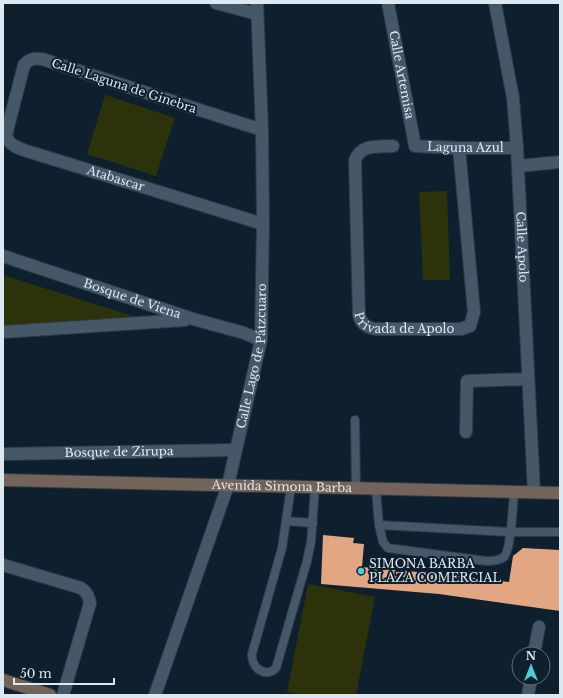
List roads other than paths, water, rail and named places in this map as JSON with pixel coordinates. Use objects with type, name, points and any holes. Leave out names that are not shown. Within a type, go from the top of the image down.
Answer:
[{"type":"main road","name":"Avenida Simona Barba","points":[[3,480],[560,493]]},
{"type":"main road","points":[[3,680],[50,695]]},
{"type":"street","points":[[216,3],[257,8]]},
{"type":"street","name":"Calle Artemisa","points":[[388,3],[415,146]]},
{"type":"street","name":"Calle Apolo","points":[[495,3],[513,98],[517,148],[534,492]]},
{"type":"street","name":"Calle Lago de Pátzcuaro","points":[[155,695],[228,485],[261,340],[264,224],[257,8]]},
{"type":"street","name":"Calle Laguna de Ginebra","points":[[8,102],[24,65],[32,59],[42,59],[262,130]]},
{"type":"street","name":"Atabascar","points":[[8,102],[6,135],[8,141],[15,146],[30,152],[264,224]]},
{"type":"street","name":"Privada de Apolo","points":[[393,146],[363,149],[357,154],[355,161],[359,315],[363,324],[368,328],[375,329],[461,329],[470,326],[472,322],[474,312],[459,148]]},
{"type":"street","name":"Laguna Azul","points":[[415,146],[517,148]]},
{"type":"street","points":[[518,166],[560,162]]},
{"type":"street","name":"Bosque de Viena","points":[[3,256],[193,319],[244,333],[261,340]]},
{"type":"street","points":[[3,332],[193,319]]},
{"type":"street","points":[[466,432],[467,381],[528,379]]},
{"type":"street","name":"Bosque de Zirupa","points":[[3,454],[236,450]]},
{"type":"street","points":[[3,565],[81,588],[85,590],[89,598],[90,603],[63,695]]},
{"type":"street","points":[[535,646],[539,627]]},
{"type":"lane","points":[[355,420],[356,489]]},
{"type":"lane","points":[[291,487],[282,548],[252,654],[252,662],[256,668],[262,672],[271,672],[276,668],[307,561],[313,523],[314,487]]},
{"type":"lane","points":[[376,489],[379,525],[383,542],[388,548],[486,561],[500,560],[505,556],[510,532],[514,492]]},
{"type":"lane","points":[[287,521],[313,523]]},
{"type":"lane","points":[[379,525],[510,532],[560,532]]},
{"type":"place","name":"SIMONA BARBA PLAZA COMERCIAL","points":[[361,571]]}]
